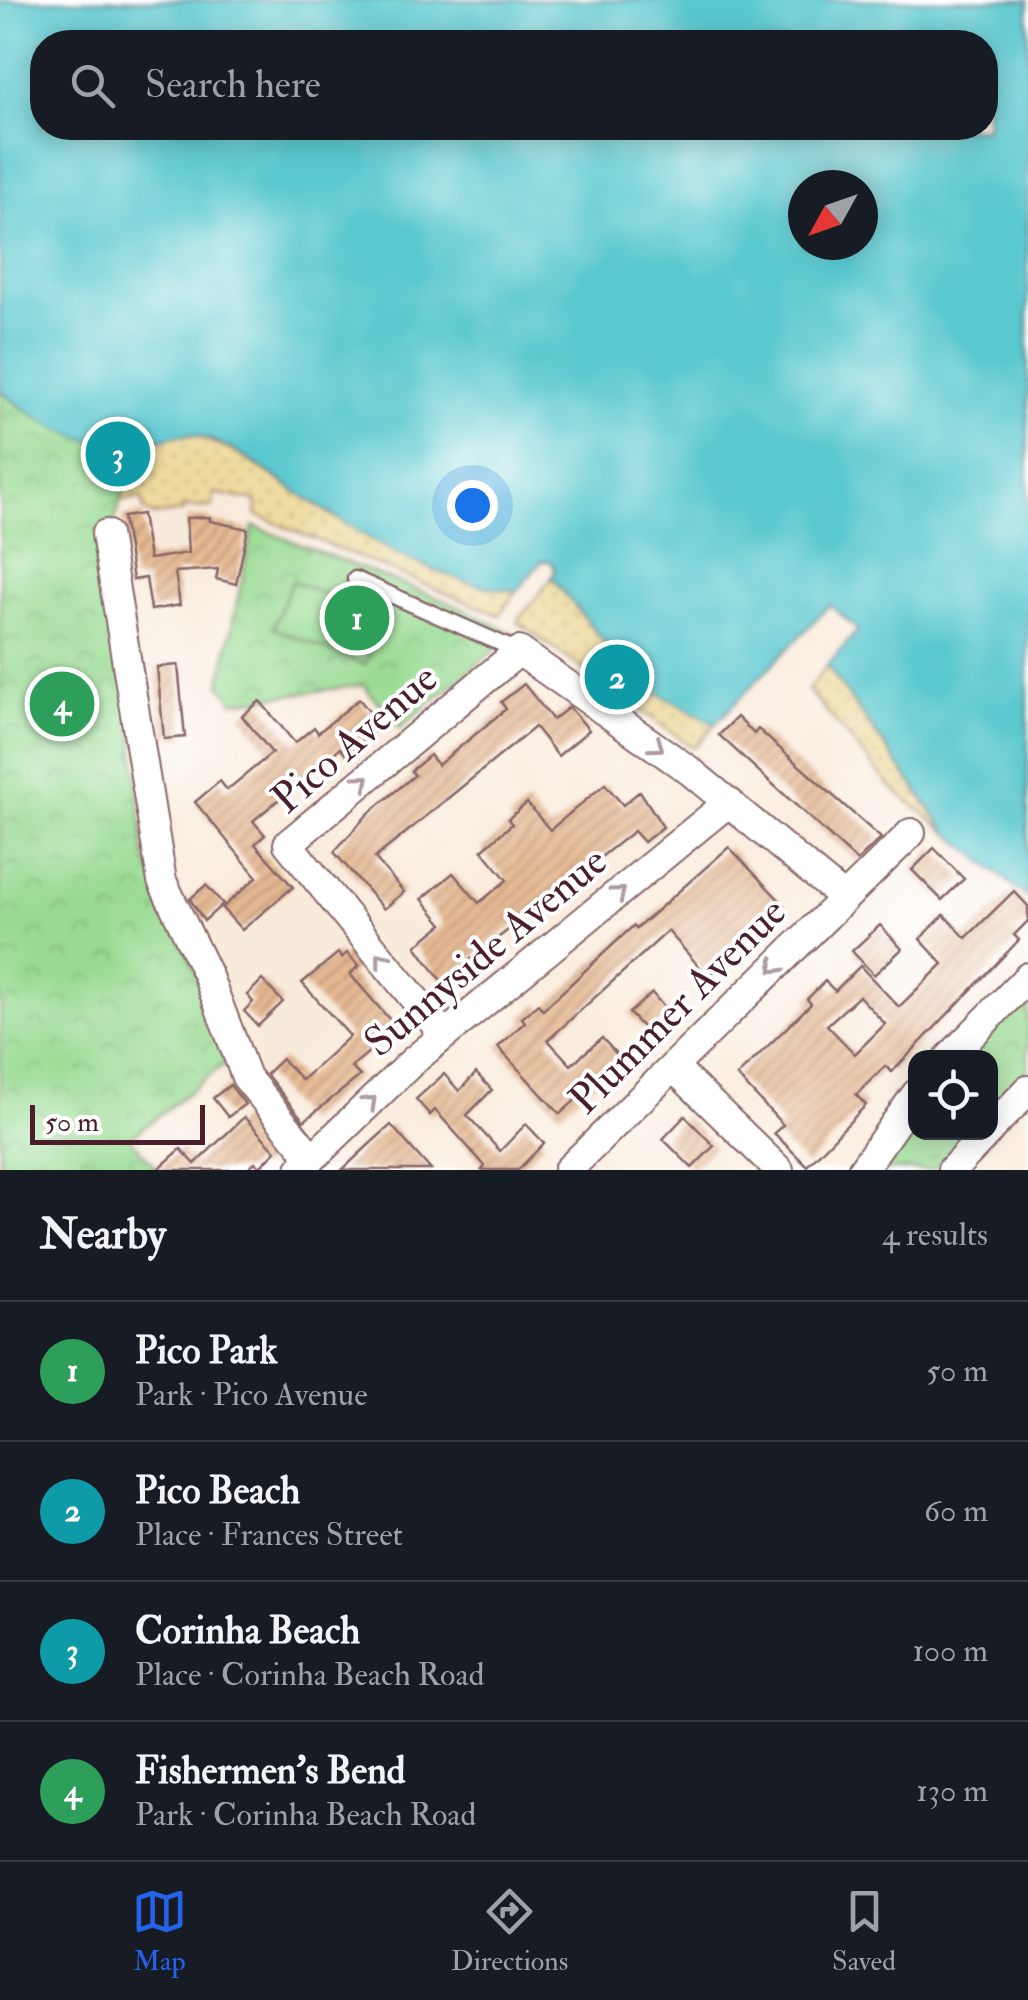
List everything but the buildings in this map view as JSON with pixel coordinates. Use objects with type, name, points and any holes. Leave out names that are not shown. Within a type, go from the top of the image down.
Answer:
[{"type":"street","points":[[106,534],[162,881],[206,974],[246,1078],[306,1164]]},
{"type":"street","points":[[519,652],[582,691],[729,802],[844,898]]},
{"type":"street","name":"Pico Avenue","points":[[444,1035],[288,844],[519,652]]},
{"type":"street","name":"Sunnyside Avenue","points":[[306,1164],[444,1035],[729,802]]},
{"type":"street","name":"Plummer Avenue","points":[[568,1170],[911,833]]},
{"type":"street","points":[[958,1050],[1028,977]]},
{"type":"street","points":[[672,1068],[779,1170]]},
{"type":"street","points":[[998,1122],[1028,1090]]},
{"type":"street","points":[[862,1170],[908,1105]]},
{"type":"street","points":[[952,1170],[980,1140]]},
{"type":"lane","points":[[355,579],[519,652]]},
{"type":"sand","points":[[0,390],[16,404],[138,445],[171,435],[197,436],[233,451],[395,551],[517,591],[499,615],[256,515],[257,501],[214,493],[213,507],[182,508],[182,512],[154,516],[144,511],[142,498],[102,503]]},
{"type":"sand","points":[[552,578],[621,662],[656,692],[715,724],[694,748],[517,622]]},
{"type":"sand","points":[[827,666],[947,832],[892,788],[808,690]]},
{"type":"green space","points":[[0,390],[47,421],[101,439],[138,445],[114,522],[145,858],[199,980],[227,1062],[130,1138],[158,1170],[0,1170]]},
{"type":"green space","points":[[253,526],[448,602],[514,634],[400,728],[363,685],[234,702],[220,684]]},
{"type":"green space","points":[[292,581],[384,618],[365,665],[273,628]]},
{"type":"green space","points":[[1028,990],[1028,1069],[998,1100],[998,1050],[970,1050]]},
{"type":"green space","points":[[908,1120],[908,1140],[961,1140],[933,1170],[874,1170]]},
{"type":"water","points":[[0,0],[1028,0],[1028,898],[947,832],[827,666],[858,630],[830,605],[715,724],[656,692],[621,662],[552,578],[555,568],[550,561],[542,561],[517,591],[488,587],[430,568],[374,541],[249,460],[211,440],[182,435],[138,445],[101,443],[46,422],[0,390]]},
{"type":"place","name":"Corinha Beach","points":[[118,454]]},
{"type":"place","name":"Pico Park","points":[[357,618]]},
{"type":"place","name":"Pico Beach","points":[[617,677]]},
{"type":"place","name":"Fishermen's Bend","points":[[62,704]]}]
